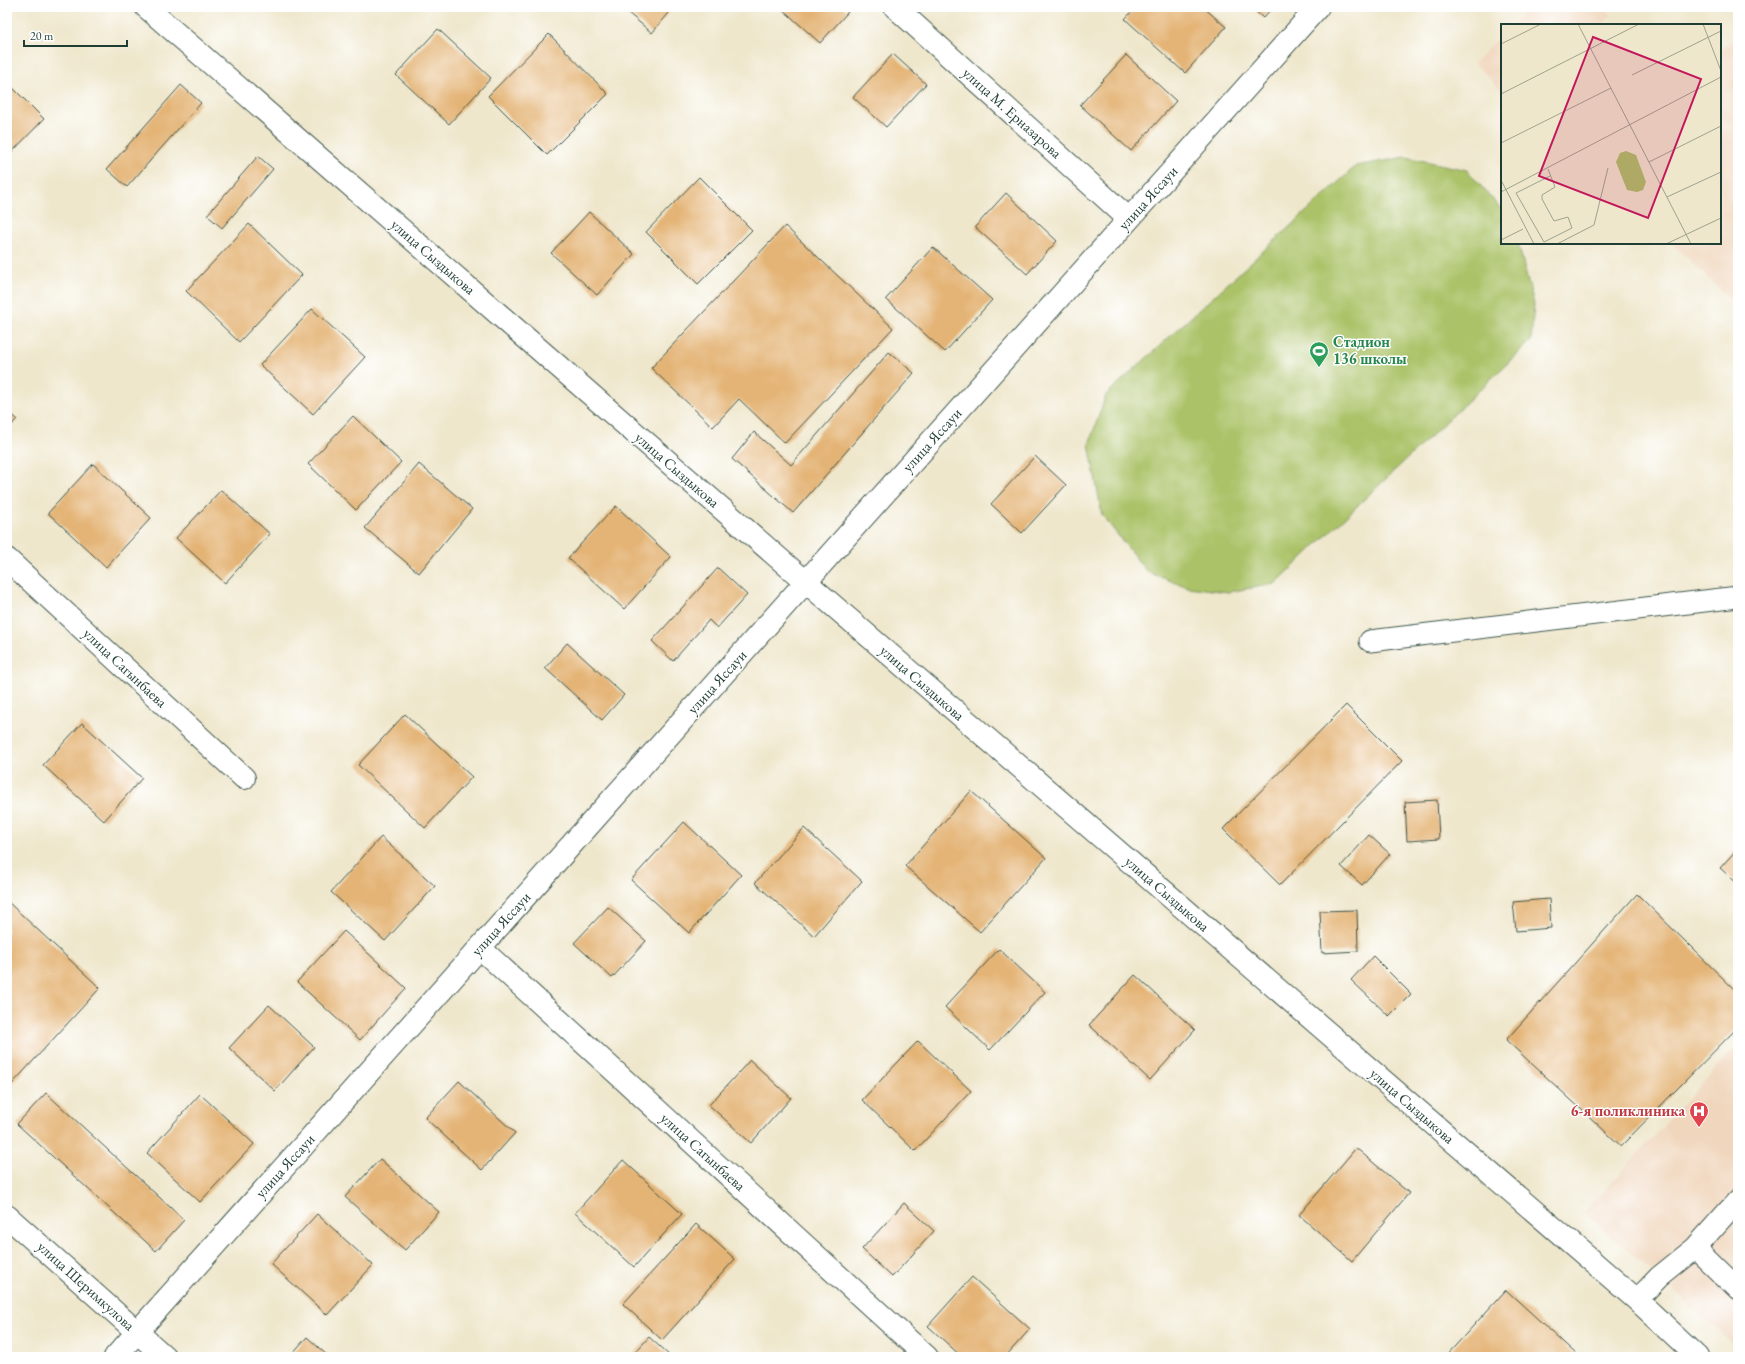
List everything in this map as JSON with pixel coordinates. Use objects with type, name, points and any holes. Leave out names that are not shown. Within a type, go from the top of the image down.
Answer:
[{"type":"street","name":"улица Сыздыкова","points":[[146,7],[806,582],[1637,1300],[1698,1357]]},
{"type":"street","name":"улица М. Ерназарова","points":[[895,7],[1130,219]]},
{"type":"street","name":"улица Яссауи","points":[[115,1357],[1318,7]]},
{"type":"street","name":"улица Сагынбаева","points":[[7,559],[244,778]]},
{"type":"street","name":"улица Сагынбаева","points":[[480,948],[927,1357]]},
{"type":"street","name":"улица Шеримкулова","points":[[7,1216],[165,1357]]},
{"type":"lane","points":[[1370,641],[1738,597]]},
{"type":"lane","points":[[1637,1300],[1659,1277],[1695,1248],[1738,1200]]},
{"type":"lane","points":[[1695,1248],[1738,1290]]},
{"type":"shaded area","points":[[1529,7],[1604,7],[1612,15],[1603,24],[1513,24]]},
{"type":"shaded area","points":[[1738,34],[1738,308],[1673,244],[1721,244],[1721,51]]},
{"type":"shaded area","points":[[1501,36],[1501,90],[1474,63]]},
{"type":"shaded area","name":"6-я поликлиника","points":[[1738,1044],[1738,1349],[1659,1277],[1584,1213]]},
{"type":"green space","name":"Стадион 136 школы","points":[[1406,157],[1467,170],[1501,209],[1501,244],[1518,244],[1534,304],[1531,341],[1275,584],[1228,592],[1188,587],[1147,572],[1102,515],[1089,444],[1106,395],[1356,166]]},
{"type":"building","points":[[621,7],[674,7],[652,33]]},
{"type":"building","points":[[780,7],[843,7],[848,12],[820,43]]},
{"type":"building","points":[[1136,7],[1203,7],[1226,27],[1185,73],[1125,19]]},
{"type":"building","points":[[1251,7],[1273,7],[1263,18]]},
{"type":"building","points":[[438,29],[491,78],[449,124],[396,75]]},
{"type":"building","points":[[549,34],[608,94],[547,155],[488,96]]},
{"type":"building","points":[[893,54],[926,84],[886,127],[853,97]]},
{"type":"building","points":[[1126,55],[1176,101],[1131,151],[1080,105]]},
{"type":"building","points":[[7,82],[44,119],[7,157]]},
{"type":"building","points":[[181,85],[201,103],[127,187],[107,169]]},
{"type":"building","points":[[258,156],[273,169],[222,228],[207,215]]},
{"type":"building","points":[[699,177],[752,230],[698,284],[646,232]]},
{"type":"building","points":[[1006,193],[1057,241],[1027,274],[975,227]]},
{"type":"building","points":[[589,212],[634,254],[597,295],[551,253]]},
{"type":"building","points":[[249,224],[302,275],[239,342],[186,291]]},
{"type":"building","points":[[785,226],[893,328],[785,443],[739,399],[713,427],[651,368]]},
{"type":"building","points":[[933,247],[992,300],[945,352],[886,299]]},
{"type":"building","points":[[312,309],[365,357],[313,414],[260,365]]},
{"type":"building","points":[[889,352],[914,373],[793,513],[732,459],[754,432],[791,465]]},
{"type":"building","points":[[7,410],[17,419],[7,430]]},
{"type":"building","points":[[353,416],[401,462],[356,510],[308,464]]},
{"type":"building","points":[[1035,456],[1066,485],[1022,533],[991,504]]},
{"type":"building","points":[[93,464],[151,518],[106,567],[48,513]]},
{"type":"building","points":[[419,464],[472,509],[419,573],[365,528]]},
{"type":"building","points":[[221,490],[270,534],[225,583],[176,538]]},
{"type":"building","points":[[616,506],[671,557],[624,609],[568,558]]},
{"type":"building","points":[[718,568],[747,595],[717,628],[709,620],[673,661],[652,641]]},
{"type":"building","points":[[567,643],[624,695],[602,720],[545,668]]},
{"type":"building","points":[[1346,705],[1402,761],[1280,885],[1223,829]]},
{"type":"building","points":[[405,714],[472,777],[425,828],[358,765]]},
{"type":"building","points":[[82,723],[142,778],[104,821],[43,765]]},
{"type":"building","points":[[971,791],[1046,858],[980,932],[905,866]]},
{"type":"building","points":[[1437,800],[1439,839],[1407,841],[1405,802]]},
{"type":"building","points":[[684,822],[741,875],[689,933],[631,880]]},
{"type":"building","points":[[804,828],[862,881],[814,936],[755,883]]},
{"type":"building","points":[[1369,835],[1390,854],[1362,885],[1341,866]]},
{"type":"building","points":[[381,837],[435,886],[385,941],[331,892]]},
{"type":"building","points":[[1738,848],[1738,884],[1720,868]]},
{"type":"building","points":[[1637,894],[1738,993],[1738,1027],[1621,1146],[1506,1040]]},
{"type":"building","points":[[1549,899],[1551,928],[1516,931],[1513,902]]},
{"type":"building","points":[[7,901],[100,988],[12,1084],[7,1079]]},
{"type":"building","points":[[608,907],[646,941],[612,978],[574,943]]},
{"type":"building","points":[[1357,910],[1358,951],[1322,953],[1320,911]]},
{"type":"building","points":[[344,931],[406,988],[360,1040],[297,982]]},
{"type":"building","points":[[999,949],[1045,992],[990,1050],[945,1007]]},
{"type":"building","points":[[1373,956],[1411,994],[1389,1016],[1351,980]]},
{"type":"building","points":[[1135,975],[1195,1030],[1150,1080],[1089,1025]]},
{"type":"building","points":[[269,1005],[314,1047],[275,1091],[229,1048]]},
{"type":"building","points":[[918,1041],[971,1091],[915,1151],[862,1100]]},
{"type":"building","points":[[750,1060],[791,1098],[751,1143],[709,1105]]},
{"type":"building","points":[[459,1081],[515,1133],[482,1170],[425,1118]]},
{"type":"building","points":[[46,1093],[184,1220],[156,1251],[17,1124]]},
{"type":"building","points":[[200,1094],[254,1144],[200,1202],[147,1153]]},
{"type":"building","points":[[1356,1148],[1409,1193],[1352,1261],[1299,1215]]},
{"type":"building","points":[[380,1159],[439,1212],[405,1250],[345,1197]]},
{"type":"building","points":[[623,1160],[682,1214],[634,1267],[575,1213]]},
{"type":"building","points":[[904,1203],[934,1231],[892,1277],[862,1249]]},
{"type":"building","points":[[317,1214],[373,1265],[327,1315],[271,1264]]},
{"type":"building","points":[[696,1224],[735,1259],[662,1340],[623,1304]]},
{"type":"building","points":[[972,1277],[1030,1329],[1005,1357],[962,1357],[928,1326]]},
{"type":"building","points":[[1506,1290],[1576,1354],[1572,1357],[1445,1357]]},
{"type":"building","points":[[307,1337],[329,1357],[289,1357]]},
{"type":"building","points":[[649,1337],[671,1357],[631,1357]]},
{"type":"place","name":"Стадион 136 школы","points":[[1319,368]]},
{"type":"place","name":"6-я поликлиника","points":[[1699,1128]]}]
